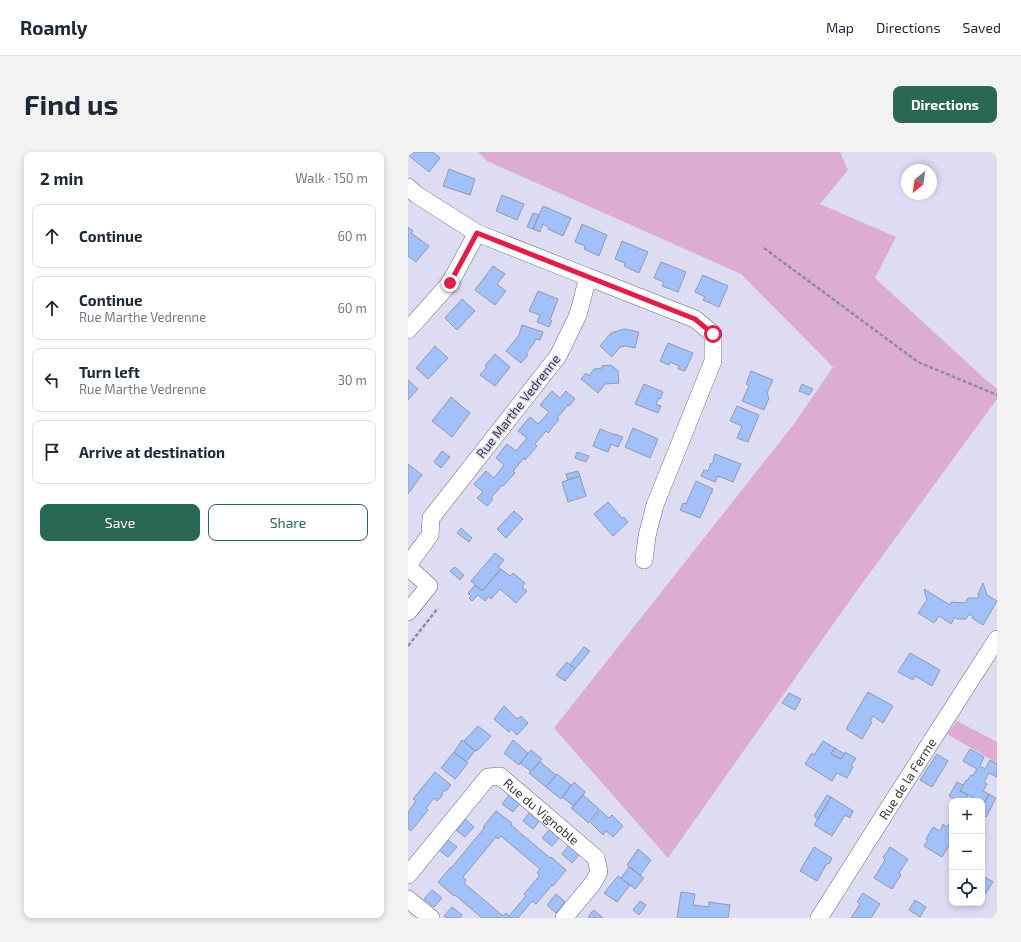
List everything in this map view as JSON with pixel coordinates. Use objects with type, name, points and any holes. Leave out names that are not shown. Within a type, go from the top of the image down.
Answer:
[{"type":"street","points":[[408,187],[417,196],[477,233],[695,319],[713,334],[713,361],[655,505],[647,536],[644,560]]},
{"type":"street","points":[[408,330],[450,283],[477,233]]},
{"type":"street","name":"Rue Marthe Vedrenne","points":[[408,612],[429,586],[408,566],[430,536],[431,518],[558,356],[578,315],[588,277]]},
{"type":"street","name":"Rue de la Ferme","points":[[819,918],[997,639]]},
{"type":"street","name":"Rue du Vignoble","points":[[408,875],[488,777],[500,776],[596,858],[599,872],[593,883],[564,918]]},
{"type":"street","points":[[408,899],[431,918]]},
{"type":"path","points":[[764,248],[918,362],[997,395]]},
{"type":"path","points":[[408,646],[438,608]]},
{"type":"shaded area","points":[[478,152],[840,152],[848,170],[820,204],[896,237],[875,278],[997,389],[997,399],[853,596],[668,858],[554,728],[794,424],[833,367],[741,274],[487,161]]},
{"type":"shaded area","points":[[957,721],[997,742],[997,763],[947,734]]},
{"type":"building","points":[[408,152],[433,152],[440,158],[429,172],[408,155]]},
{"type":"building","points":[[449,169],[475,179],[470,195],[443,186]]},
{"type":"building","points":[[502,195],[524,204],[517,220],[496,211]]},
{"type":"building","points":[[543,206],[571,218],[563,236],[548,229],[548,227],[543,224],[540,232],[533,229]]},
{"type":"building","points":[[533,213],[539,215],[533,229],[527,227]]},
{"type":"building","points":[[582,224],[607,235],[599,256],[584,249],[585,246],[575,242]]},
{"type":"building","points":[[408,227],[413,231],[411,233],[429,246],[416,262],[408,256]]},
{"type":"building","points":[[622,241],[648,252],[639,273],[624,266],[625,263],[615,259]]},
{"type":"building","points":[[661,262],[686,272],[678,292],[662,286],[664,282],[654,278]]},
{"type":"building","points":[[493,266],[505,274],[497,284],[506,291],[495,305],[475,290]]},
{"type":"building","points":[[703,275],[728,286],[719,307],[703,300],[705,297],[695,292]]},
{"type":"building","points":[[538,291],[558,299],[549,327],[537,322],[540,315],[529,311]]},
{"type":"building","points":[[462,299],[475,311],[457,330],[445,318]]},
{"type":"building","points":[[522,325],[543,332],[540,340],[536,339],[526,354],[528,355],[521,363],[506,351],[519,335]]},
{"type":"building","points":[[624,329],[639,332],[635,348],[625,346],[620,347],[612,357],[600,346],[611,333]]},
{"type":"building","points":[[668,343],[693,353],[685,371],[678,369],[679,366],[670,362],[669,365],[660,361]]},
{"type":"building","points":[[435,346],[448,358],[428,379],[416,368]]},
{"type":"building","points":[[495,354],[510,367],[495,386],[480,375]]},
{"type":"building","points":[[611,365],[618,371],[619,383],[605,384],[598,393],[581,379],[586,373],[589,376],[594,369]]},
{"type":"building","points":[[751,371],[773,380],[767,393],[769,398],[764,410],[742,401],[749,386],[746,384]]},
{"type":"building","points":[[408,380],[418,389],[408,400]]},
{"type":"building","points":[[644,384],[663,392],[656,404],[661,406],[658,413],[635,404]]},
{"type":"building","points":[[802,384],[813,389],[809,395],[799,391]]},
{"type":"building","points":[[552,391],[560,398],[566,391],[575,399],[557,418],[559,419],[548,433],[546,431],[535,444],[537,446],[513,471],[515,473],[503,486],[502,485],[491,498],[493,499],[487,506],[477,498],[483,492],[474,484],[486,471],[494,478],[504,465],[496,458],[507,444],[516,451],[527,438],[518,431],[530,417],[538,424],[549,412],[540,405]]},
{"type":"building","points":[[451,397],[470,413],[452,437],[432,421]]},
{"type":"building","points":[[737,406],[759,415],[748,442],[737,438],[742,426],[730,421]]},
{"type":"building","points":[[633,428],[658,439],[650,458],[625,447]]},
{"type":"building","points":[[600,429],[623,437],[618,447],[611,444],[608,452],[593,446]]},
{"type":"building","points":[[442,451],[450,457],[441,468],[434,462]]},
{"type":"building","points":[[577,452],[589,456],[586,462],[575,458]]},
{"type":"building","points":[[715,454],[741,464],[733,482],[718,476],[715,482],[701,476],[704,470],[708,471],[714,460]]},
{"type":"building","points":[[408,464],[422,475],[408,494]]},
{"type":"building","points":[[578,471],[580,476],[568,480],[566,474]]},
{"type":"building","points":[[580,476],[586,496],[568,502],[562,482]]},
{"type":"building","points":[[696,481],[713,489],[700,518],[680,510],[683,503],[686,504]]},
{"type":"building","points":[[608,502],[622,518],[624,517],[628,522],[613,536],[594,514]]},
{"type":"building","points":[[514,511],[523,519],[506,538],[497,529]]},
{"type":"building","points":[[461,528],[472,538],[469,542],[457,533]]},
{"type":"building","points":[[495,553],[504,560],[498,567],[501,569],[482,591],[471,581]]},
{"type":"building","points":[[455,567],[464,575],[460,580],[450,571]]},
{"type":"building","points":[[501,569],[510,576],[513,573],[525,583],[522,587],[527,591],[516,603],[500,589],[491,599],[489,596],[485,601],[478,595],[472,601],[469,598],[471,596],[468,593],[475,585],[482,591]]},
{"type":"building","points":[[983,583],[987,595],[997,601],[983,625],[972,618],[973,617],[969,614],[966,619],[957,619],[955,617],[951,624],[939,616],[934,623],[918,613],[927,600],[924,589],[950,605],[951,602],[965,603],[968,598],[978,598],[978,594]]},
{"type":"building","points":[[584,647],[590,651],[575,669],[570,664]]},
{"type":"building","points":[[910,653],[940,670],[932,686],[915,676],[913,680],[898,672]]},
{"type":"building","points":[[567,662],[575,669],[565,681],[556,675]]},
{"type":"building","points":[[868,692],[893,706],[883,723],[873,716],[870,721],[872,722],[862,739],[846,729]]},
{"type":"building","points":[[789,693],[801,699],[795,710],[782,703]]},
{"type":"building","points":[[504,706],[517,719],[521,716],[528,723],[517,735],[511,729],[509,732],[494,719]]},
{"type":"building","points":[[478,726],[491,736],[478,750],[475,751],[464,741]]},
{"type":"building","points":[[462,740],[475,751],[466,762],[454,752]]},
{"type":"building","points":[[513,740],[528,753],[519,765],[504,753]]},
{"type":"building","points":[[823,741],[835,748],[831,754],[841,759],[845,752],[856,758],[851,766],[853,767],[847,778],[837,773],[832,781],[805,764],[812,753],[814,755]]},
{"type":"building","points":[[835,748],[844,754],[841,759],[831,754]]},
{"type":"building","points":[[970,749],[984,757],[980,766],[985,769],[990,760],[997,764],[997,777],[989,773],[984,782],[987,784],[983,791],[989,794],[985,802],[985,798],[973,798],[960,791],[966,780],[967,781],[971,775],[973,776],[977,769],[963,761]]},
{"type":"building","points":[[531,750],[542,759],[531,771],[520,763]]},
{"type":"building","points":[[454,752],[468,763],[455,779],[441,768]]},
{"type":"building","points":[[937,754],[948,761],[932,787],[920,780]]},
{"type":"building","points":[[540,762],[556,775],[546,787],[529,773]]},
{"type":"building","points":[[435,772],[451,785],[442,793],[442,796],[437,801],[434,798],[426,808],[428,810],[411,831],[408,829],[408,812],[416,801],[413,799]]},
{"type":"building","points":[[557,774],[571,785],[561,799],[546,787]]},
{"type":"building","points":[[574,782],[585,792],[574,806],[562,797]]},
{"type":"building","points":[[957,782],[963,785],[960,791],[968,795],[966,798],[952,798],[949,796]]},
{"type":"building","points":[[510,794],[520,803],[513,812],[502,804]]},
{"type":"building","points":[[989,794],[996,798],[986,817],[985,816],[985,801]]},
{"type":"building","points":[[583,795],[599,809],[589,823],[571,808]]},
{"type":"building","points":[[827,795],[831,797],[818,819],[814,816]]},
{"type":"building","points":[[831,797],[853,811],[850,818],[845,815],[832,836],[814,825]]},
{"type":"building","points":[[600,810],[609,818],[612,815],[623,826],[613,837],[606,831],[603,835],[591,823]]},
{"type":"building","points":[[496,811],[566,870],[536,904],[532,901],[518,918],[482,918],[438,882],[485,827],[483,827]],"holes":[[[501,836],[540,869],[537,873],[540,875],[524,894],[526,896],[509,916],[506,913],[503,916],[464,883],[466,880],[463,877],[496,837],[498,839]]]},
{"type":"building","points":[[530,812],[540,820],[533,829],[523,821]]},
{"type":"building","points":[[465,819],[474,827],[465,837],[456,830]]},
{"type":"building","points":[[943,824],[947,827],[949,824],[949,846],[942,857],[924,846],[933,827],[940,831]]},
{"type":"building","points":[[550,829],[560,837],[552,846],[542,838]]},
{"type":"building","points":[[448,840],[457,847],[448,857],[439,850]]},
{"type":"building","points":[[569,845],[580,854],[572,863],[562,854]]},
{"type":"building","points":[[814,847],[832,858],[829,864],[827,863],[817,881],[800,871]]},
{"type":"building","points":[[890,847],[908,859],[899,873],[901,875],[892,889],[874,878],[885,860],[883,858]]},
{"type":"building","points":[[638,849],[651,860],[640,875],[627,865]]},
{"type":"building","points":[[629,867],[644,878],[635,889],[621,878]]},
{"type":"building","points":[[618,876],[630,885],[617,902],[604,893]]},
{"type":"building","points":[[985,877],[993,882],[985,894]]},
{"type":"building","points":[[432,890],[442,898],[434,907],[424,899]]},
{"type":"building","points":[[681,892],[695,894],[693,905],[709,907],[709,902],[730,905],[728,918],[677,918]]},
{"type":"building","points":[[863,893],[880,904],[871,918],[851,918],[860,904],[857,902]]},
{"type":"building","points":[[556,894],[565,902],[556,913],[547,905]]},
{"type":"building","points":[[915,900],[926,907],[920,917],[909,910]]},
{"type":"building","points":[[640,901],[646,905],[639,915],[633,910]]},
{"type":"building","points":[[452,907],[462,915],[460,918],[447,918],[444,916]]},
{"type":"building","points":[[594,910],[603,918],[589,918],[589,915]]},
{"type":"route","points":[[450,283],[477,233],[695,319],[713,334]]}]
